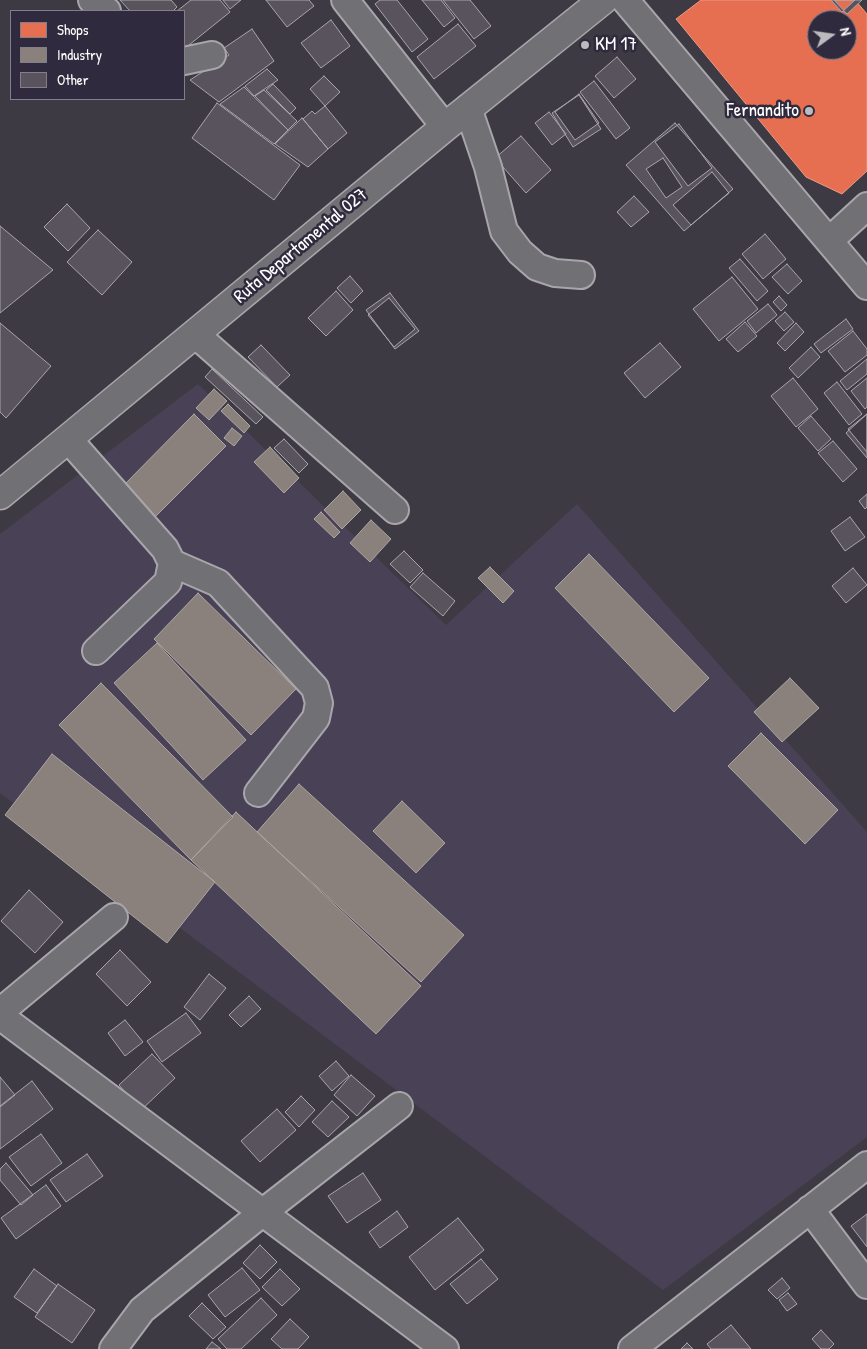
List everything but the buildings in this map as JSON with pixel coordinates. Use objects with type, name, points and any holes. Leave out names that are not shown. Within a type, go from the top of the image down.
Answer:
[{"type":"main road","name":"Ruta Departamental 027","points":[[0,495],[69,440],[468,108],[603,0]]},
{"type":"street","points":[[92,0],[106,10]]},
{"type":"street","points":[[345,0],[445,127]]},
{"type":"street","points":[[625,0],[867,286]]},
{"type":"street","points":[[185,61],[212,55]]},
{"type":"street","points":[[468,108],[488,167],[504,231],[520,252],[537,267],[555,273],[581,275]]},
{"type":"street","points":[[829,240],[865,212]]},
{"type":"street","points":[[195,334],[395,510]]},
{"type":"street","points":[[69,440],[165,549],[172,563],[168,582],[96,652]]},
{"type":"street","points":[[172,563],[218,583],[315,688],[319,703],[316,718],[258,793]]},
{"type":"street","points":[[114,917],[0,1014],[445,1349]]},
{"type":"street","points":[[113,1349],[142,1310],[399,1106]]},
{"type":"street","points":[[632,1349],[867,1165]]},
{"type":"street","points":[[810,1209],[867,1285]]},
{"type":"shaded area","points":[[198,384],[446,625],[577,504],[867,832],[867,1137],[663,1290],[0,793],[0,534]]},
{"type":"place","name":"KM 17","points":[[585,45]]},
{"type":"place","name":"Fernandito","points":[[809,111]]}]
